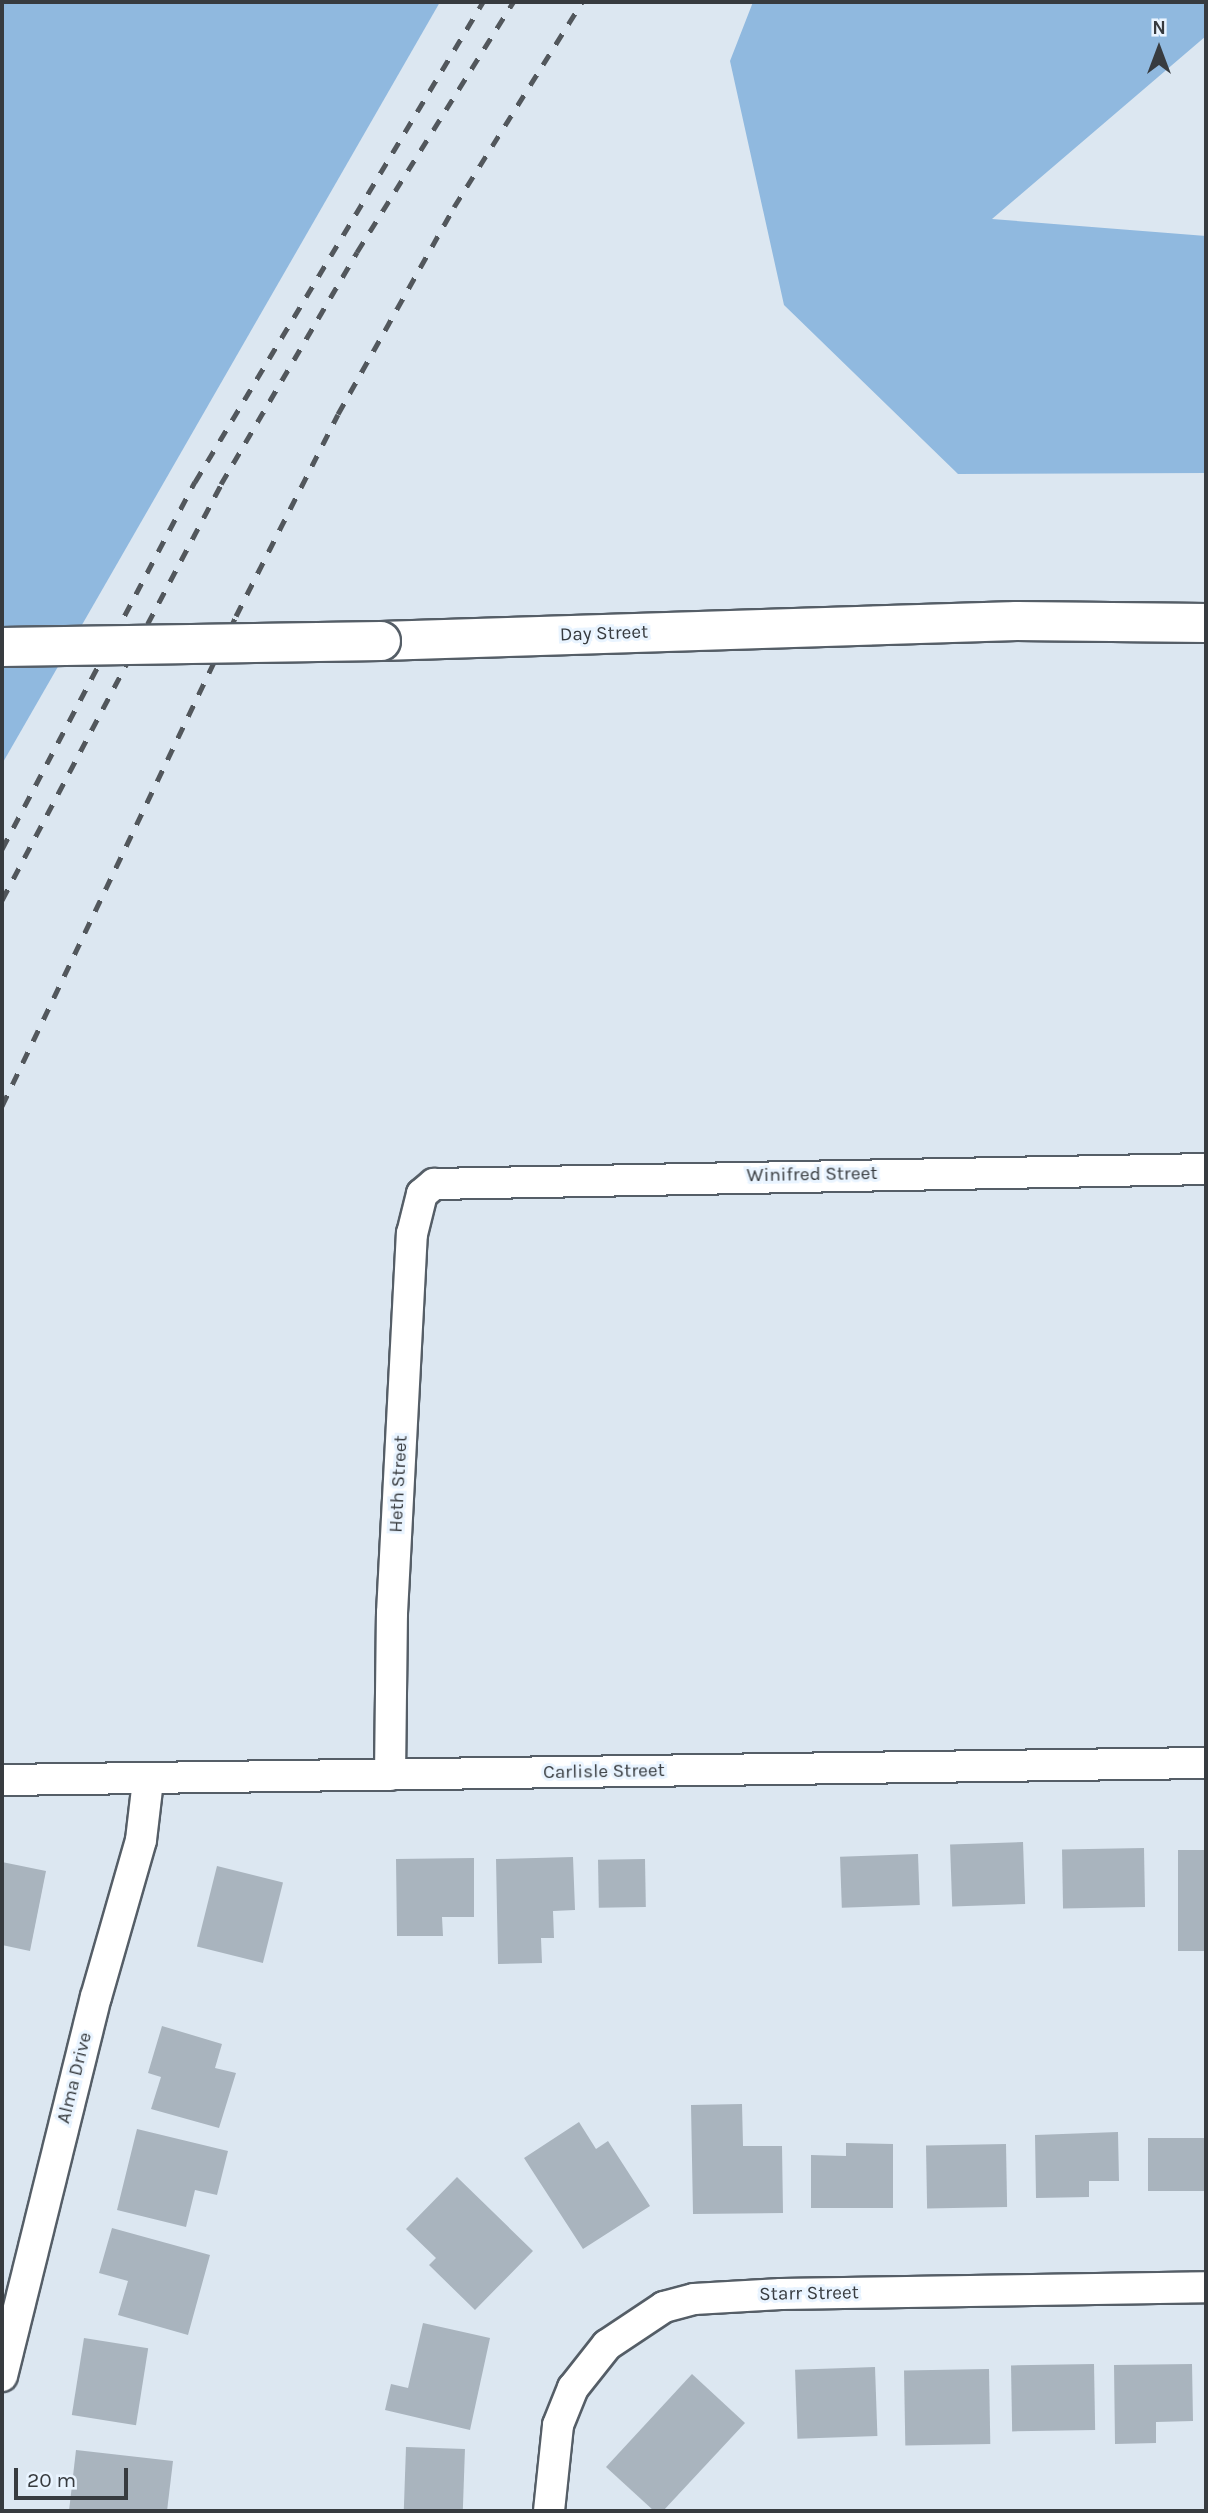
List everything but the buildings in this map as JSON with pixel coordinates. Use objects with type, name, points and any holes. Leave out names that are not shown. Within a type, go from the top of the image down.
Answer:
[{"type":"main road","name":"Day Street","points":[[2,647],[381,641],[1017,621],[1206,623]]},
{"type":"street","name":"Winifred Street","points":[[422,1194],[434,1184],[452,1182],[1206,1170]]},
{"type":"street","name":"Heth Street","points":[[390,1775],[392,1613],[410,1261],[422,1194]]},
{"type":"street","name":"Carlisle Street","points":[[2,1780],[1206,1763]]},
{"type":"street","name":"Alma Drive","points":[[2,2376],[92,2010],[141,1840],[148,1780]]},
{"type":"street","name":"Starr Street","points":[[549,2511],[558,2425],[573,2388],[607,2345],[664,2307],[694,2299],[781,2294],[1206,2287]]},
{"type":"shaded area","points":[[2,2],[440,2],[2,764]]},
{"type":"shaded area","points":[[753,2],[1206,2],[1206,36],[992,219],[1206,236],[1206,473],[958,474],[784,305],[730,61]]},
{"type":"railway","points":[[2,849],[195,482],[483,2]]},
{"type":"railway","points":[[2,900],[221,484],[357,252],[513,2]]},
{"type":"railway","points":[[2,1106],[236,616],[338,414],[454,207],[582,2]]}]
